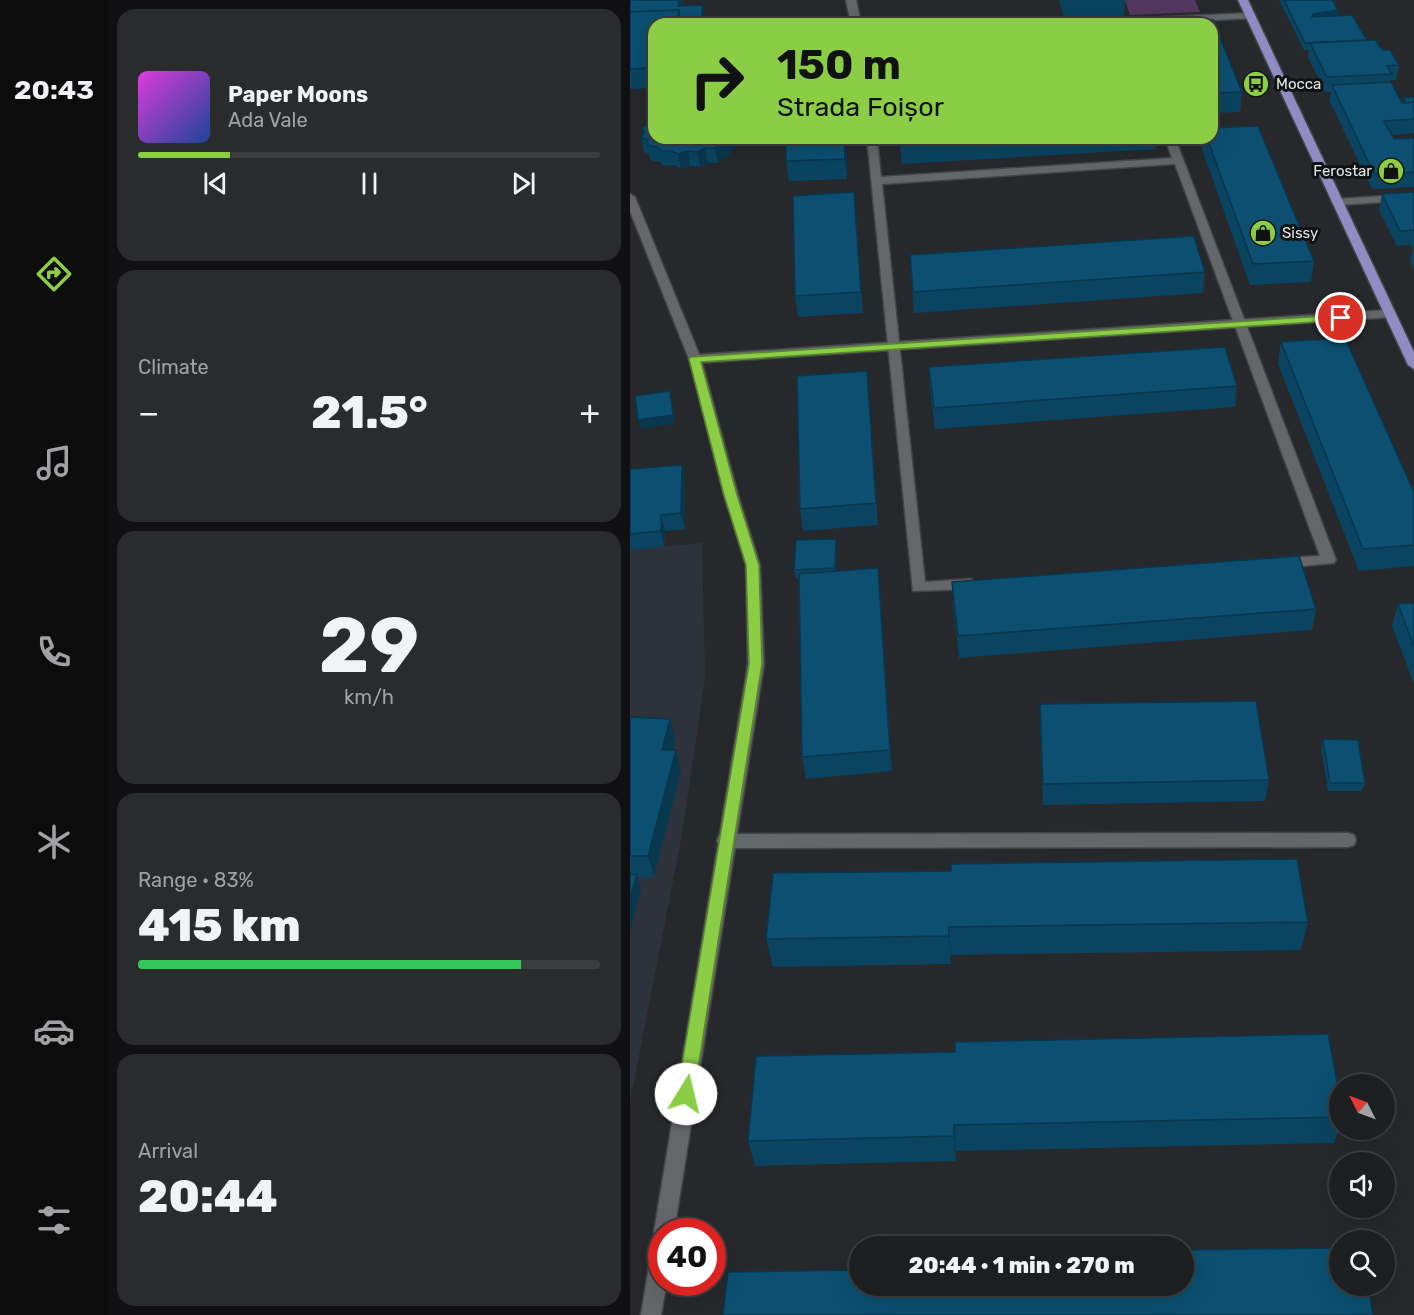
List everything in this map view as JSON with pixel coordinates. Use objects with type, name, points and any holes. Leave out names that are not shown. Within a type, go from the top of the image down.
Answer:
[{"type":"main road","points":[[1243,0],[1388,314],[1414,365]]},
{"type":"street","points":[[851,0],[855,18]]},
{"type":"street","points":[[1217,18],[1250,16]]},
{"type":"street","points":[[873,144],[918,587],[986,583]]},
{"type":"street","points":[[1172,144],[1329,560],[1269,564]]},
{"type":"street","points":[[876,181],[1177,160]]},
{"type":"street","points":[[630,197],[695,359],[731,495],[753,565],[756,664],[725,841],[666,1218]]},
{"type":"street","points":[[1338,202],[1414,197]]},
{"type":"street","points":[[695,359],[1388,314]]},
{"type":"street","points":[[725,841],[1348,840]]},
{"type":"street","points":[[651,1315],[654,1296]]},
{"type":"shaded area","points":[[1125,0],[1195,0],[1200,12],[1130,15]]},
{"type":"shaded area","points":[[702,543],[705,679],[681,840],[630,1102],[630,550]]},
{"type":"building","points":[[630,0],[679,0],[678,6],[703,5],[702,18],[678,18],[679,10],[630,12]]},
{"type":"building","points":[[1284,0],[1332,0],[1338,10],[1313,14],[1312,17],[1352,15],[1367,40],[1305,43]]},
{"type":"building","points":[[679,10],[677,18],[648,18],[648,68],[630,69],[630,12]]},
{"type":"building","points":[[1218,32],[1242,92],[1218,93]]},
{"type":"building","points":[[1375,40],[1382,50],[1390,50],[1399,65],[1387,66],[1392,74],[1327,77],[1310,43]]},
{"type":"building","points":[[1391,82],[1402,103],[1414,102],[1414,119],[1384,121],[1394,139],[1414,138],[1414,172],[1374,174],[1332,85]]},
{"type":"building","points":[[1414,97],[1414,102],[1406,103],[1404,98]]},
{"type":"building","points":[[648,124],[648,140],[641,137],[645,132],[642,128]]},
{"type":"building","points":[[1258,126],[1314,261],[1253,264],[1209,144],[1218,144],[1218,128]]},
{"type":"building","points":[[648,140],[648,144],[719,144],[715,148],[678,154],[661,151],[657,147],[647,145]]},
{"type":"building","points":[[786,144],[844,144],[845,159],[786,161]]},
{"type":"building","points":[[854,192],[861,292],[795,296],[793,196]]},
{"type":"building","points":[[1414,192],[1414,230],[1400,231],[1382,194]]},
{"type":"building","points":[[1194,236],[1205,272],[913,292],[910,255]]},
{"type":"building","points":[[1345,338],[1414,492],[1414,545],[1363,549],[1281,342]]},
{"type":"building","points":[[1225,347],[1237,386],[934,408],[929,367]]},
{"type":"building","points":[[867,371],[876,503],[800,509],[797,376]]},
{"type":"building","points":[[670,391],[673,415],[638,420],[635,396]]},
{"type":"building","points":[[682,465],[681,513],[661,515],[661,531],[630,534],[630,469]]},
{"type":"building","points":[[836,539],[835,568],[794,570],[796,540]]},
{"type":"building","points":[[1299,556],[1316,609],[958,636],[952,582]]},
{"type":"building","points":[[878,568],[890,750],[802,757],[799,574]]},
{"type":"building","points":[[1414,603],[1414,647],[1398,604]]},
{"type":"building","points":[[1256,701],[1269,780],[1043,784],[1040,704]]},
{"type":"building","points":[[630,717],[670,719],[662,750],[676,750],[648,856],[630,856]]},
{"type":"building","points":[[1323,739],[1358,740],[1365,783],[1330,783]]},
{"type":"building","points":[[1297,859],[1308,922],[949,927],[949,936],[766,939],[773,873],[951,871],[951,864]]},
{"type":"building","points":[[630,874],[637,875],[630,898]]},
{"type":"building","points":[[1328,1034],[1336,1074],[1329,1074],[1329,1117],[954,1125],[954,1136],[748,1141],[756,1056],[955,1052],[955,1042]]},
{"type":"building","points":[[1329,1248],[1329,1296],[1370,1296],[1373,1315],[723,1315],[728,1272],[849,1270],[849,1296],[1194,1296],[1194,1250]]},
{"type":"place","name":"Mocca","points":[[1256,84]]},
{"type":"place","name":"Ferostar","points":[[1391,171]]},
{"type":"place","name":"Sissy","points":[[1263,233]]},
{"type":"route","points":[[686,1094],[725,841],[756,664],[753,565],[731,495],[695,359],[1341,318]]}]
